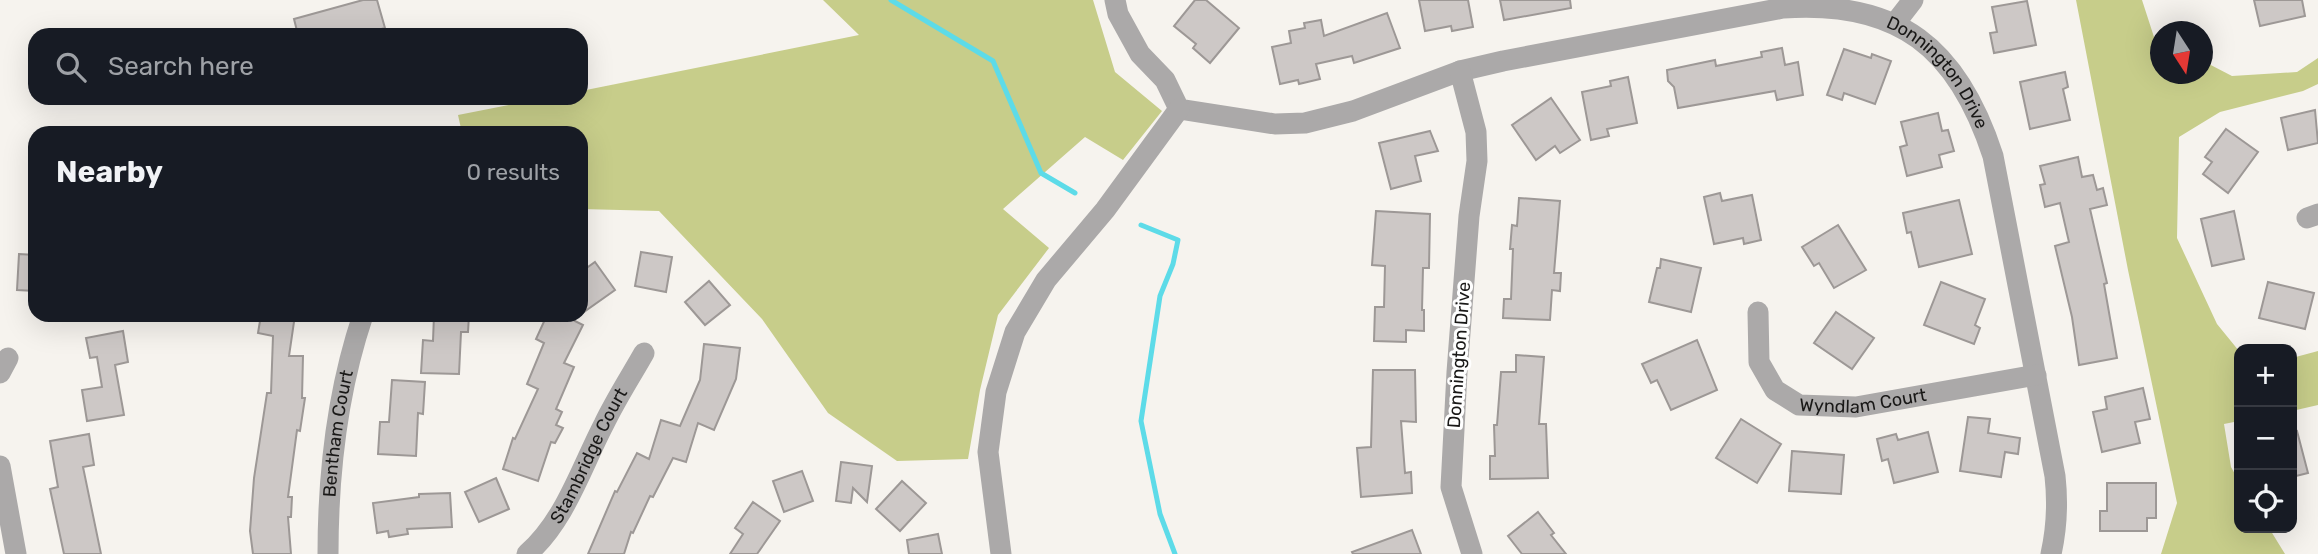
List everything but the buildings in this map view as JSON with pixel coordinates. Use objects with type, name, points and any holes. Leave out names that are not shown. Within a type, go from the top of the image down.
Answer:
[{"type":"street","points":[[1001,554],[988,452],[996,392],[1015,332],[1046,280],[1105,210],[1179,109],[1165,80],[1140,54],[1118,14],[1115,0]]},
{"type":"street","points":[[1896,22],[1913,0]]},
{"type":"street","name":"Donnington Drive","points":[[1179,109],[1275,124],[1305,123],[1353,111],[1460,71],[1783,8],[1817,5],[1842,7],[1896,22],[1920,37],[1940,57],[1967,95],[1984,129],[1993,156],[2055,476],[2058,504],[2051,554]]},
{"type":"street","name":"Donnington Drive","points":[[1460,71],[1476,132],[1477,160],[1469,216],[1451,487],[1472,554]]},
{"type":"street","name":"Wyndlam Court","points":[[1758,312],[1759,362],[1776,390],[1799,405],[1856,407],[2036,375]]},
{"type":"street","name":"Bentham Court","points":[[328,554],[330,461],[349,355],[361,322]]},
{"type":"street","name":"Stambridge Court","points":[[527,554],[543,540],[560,512],[605,421],[644,353]]},
{"type":"street","points":[[0,466],[16,554]]},
{"type":"green space","points":[[823,0],[1093,0],[1115,72],[1162,111],[1123,160],[1085,137],[1003,209],[1049,248],[998,315],[980,390],[968,459],[897,461],[828,413],[762,319],[659,211],[588,209],[588,126],[460,126],[458,115],[509,105],[588,105],[588,90],[859,35]]},
{"type":"green space","points":[[2076,0],[2142,0],[2150,25],[2150,84],[2213,84],[2213,66],[2232,76],[2297,72],[2318,58],[2318,84],[2303,91],[2220,112],[2179,137],[2177,238],[2217,324],[2234,345],[2234,422],[2224,424],[2234,472],[2234,533],[2272,533],[2285,554],[2161,554],[2177,503],[2128,270]]},
{"type":"green space","points":[[2318,351],[2318,405],[2297,410],[2297,407],[2297,357]]},
{"type":"waterway","points":[[891,0],[993,61],[1041,173],[1075,193]]},
{"type":"waterway","points":[[1141,225],[1178,240],[1173,264],[1160,296],[1141,421],[1160,514],[1175,554]]}]
